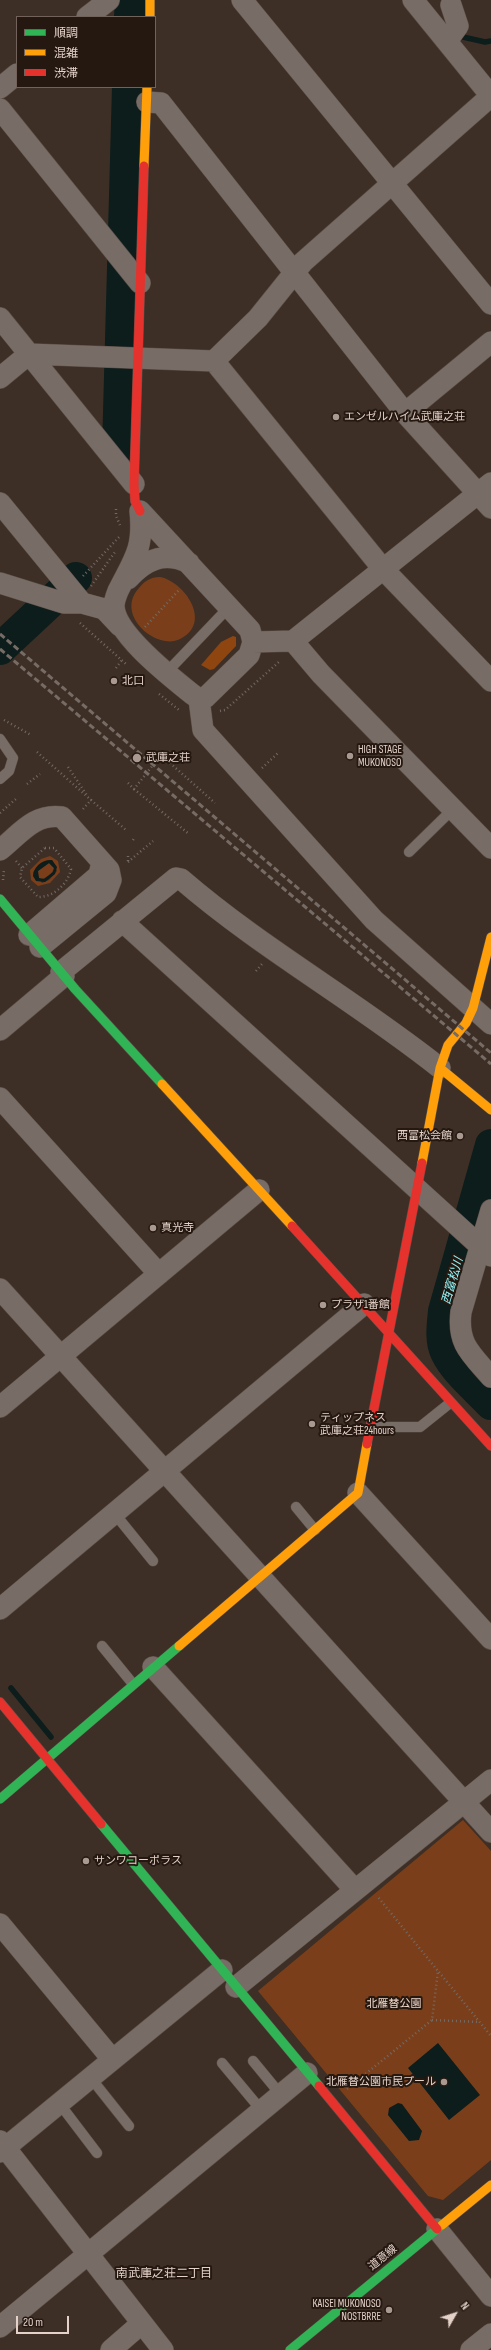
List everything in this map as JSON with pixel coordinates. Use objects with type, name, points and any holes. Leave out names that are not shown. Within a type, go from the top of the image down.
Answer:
[{"type":"street","points":[[150,0],[150,16]]},
{"type":"street","points":[[242,0],[393,182],[491,304]]},
{"type":"street","points":[[0,378],[29,354],[214,360],[258,318],[303,262],[491,96],[453,33],[413,0]]},
{"type":"street","points":[[451,5],[453,33]]},
{"type":"street","points":[[0,88],[16,75]]},
{"type":"street","points":[[253,642],[295,643],[383,569],[487,495],[405,413],[161,103],[147,94],[128,269],[125,357],[134,484],[136,501],[140,511],[141,538],[135,559],[114,606],[167,672],[199,699],[203,730],[374,920],[491,1024]]},
{"type":"street","points":[[0,109],[128,269]]},
{"type":"street","points":[[0,318],[134,484]]},
{"type":"street","points":[[405,413],[491,342]]},
{"type":"street","points":[[214,360],[383,569],[491,681]]},
{"type":"street","points":[[0,503],[71,593]]},
{"type":"street","points":[[140,511],[230,606],[250,630],[253,642],[252,649],[244,662],[211,694],[199,699]]},
{"type":"street","points":[[123,583],[133,573],[154,559],[172,557],[189,563]]},
{"type":"street","points":[[0,583],[71,593],[104,609],[134,630]]},
{"type":"street","points":[[295,643],[321,674],[491,848]]},
{"type":"street","points":[[0,850],[40,818],[50,815],[62,817],[69,822],[102,862],[99,875],[35,941]]},
{"type":"street","points":[[0,1030],[122,921],[176,878],[181,880],[217,910],[368,1014],[440,1068],[491,1110]]},
{"type":"street","points":[[0,899],[62,974],[364,1304],[450,1403],[491,1446]]},
{"type":"street","points":[[122,921],[475,1242]]},
{"type":"street","points":[[0,1799],[358,1493],[440,1068],[448,1045],[466,1023],[473,1008],[491,937]]},
{"type":"street","points":[[0,1098],[159,1274]]},
{"type":"street","points":[[0,1407],[259,1190]]},
{"type":"street","points":[[491,1210],[475,1242],[459,1327],[462,1342],[491,1376]]},
{"type":"street","points":[[0,1289],[491,1832]]},
{"type":"street","points":[[0,1609],[364,1304]]},
{"type":"street","points":[[358,1493],[491,1639]]},
{"type":"street","points":[[153,1667],[360,1886]]},
{"type":"street","points":[[0,1702],[491,2296]]},
{"type":"street","points":[[236,1987],[491,1780]]},
{"type":"street","points":[[0,1924],[112,2059]]},
{"type":"street","points":[[163,2350],[2,2147],[59,2103],[222,1970]]},
{"type":"street","points":[[0,2327],[307,2073]]},
{"type":"street","name":"道意線","points":[[290,2350],[491,2185]]},
{"type":"street","points":[[111,2350],[142,2323]]},
{"type":"street","points":[[471,2350],[491,2334]]},
{"type":"lane","points":[[167,672],[230,606]]},
{"type":"lane","points":[[0,739],[14,758],[9,771],[0,779]]},
{"type":"lane","points":[[409,852],[453,809]]},
{"type":"lane","points":[[371,1427],[420,1427],[450,1403]]},
{"type":"lane","points":[[296,1507],[314,1530]]},
{"type":"lane","points":[[115,1514],[153,1562]]},
{"type":"lane","points":[[102,1646],[133,1684]]},
{"type":"lane","points":[[253,2061],[281,2095]]},
{"type":"lane","points":[[222,2063],[262,2111]]},
{"type":"lane","points":[[90,2077],[129,2126]]},
{"type":"lane","points":[[59,2103],[98,2153]]},
{"type":"path","points":[[117,501],[116,516],[124,532],[124,537]]},
{"type":"path","points":[[71,593],[124,532]]},
{"type":"path","points":[[71,593],[117,548],[112,544]]},
{"type":"path","points":[[134,630],[180,589]]},
{"type":"path","points":[[95,636],[99,631]]},
{"type":"path","points":[[219,711],[225,710],[295,643]]},
{"type":"path","points":[[116,668],[122,660]]},
{"type":"path","points":[[4,720],[31,735]]},
{"type":"path","points":[[155,750],[215,803]]},
{"type":"path","points":[[37,752],[126,830]]},
{"type":"path","points":[[134,789],[161,755]]},
{"type":"path","points":[[68,767],[91,800]]},
{"type":"path","points":[[27,784],[40,774]]},
{"type":"path","points":[[128,783],[189,834]]},
{"type":"path","points":[[0,813],[17,798]]},
{"type":"path","points":[[83,809],[91,800]]},
{"type":"path","points":[[128,854],[128,862],[153,841]]},
{"type":"path","points":[[45,848],[54,848],[71,869],[69,879],[48,897],[38,897],[20,877],[22,868],[45,848]]},
{"type":"path","points":[[360,1886],[438,1971],[491,2036]]},
{"type":"path","points":[[432,2020],[438,1971]]},
{"type":"path","points":[[343,2092],[432,2020],[479,2022]]},
{"type":"green space","points":[[160,577],[169,580],[178,587],[192,604],[195,614],[194,623],[190,632],[180,639],[171,641],[160,640],[150,635],[135,619],[132,609],[133,598],[143,583],[153,578]]},
{"type":"green space","points":[[50,856],[58,861],[60,872],[50,883],[38,886],[31,880],[30,870],[41,859]],"holes":[[[52,860],[57,871],[49,880],[42,883],[33,872]]]},
{"type":"green space","points":[[49,863],[54,868],[51,874],[40,879],[37,875],[38,871]]},
{"type":"green space","name":"北雁替公園","points":[[463,1820],[491,1851],[491,2160],[443,2200],[428,2196],[258,1991]]},
{"type":"shaded area","points":[[233,636],[236,637],[236,646],[214,669],[210,670],[201,665],[221,642]]},
{"type":"shaded area","points":[[52,860],[57,867],[55,874],[45,882],[36,881],[33,873],[39,864]],"holes":[[[49,863],[54,868],[53,872],[44,879],[39,878],[38,871]]]},
{"type":"shaded area","name":"北雁替公園市民プール","points":[[438,2043],[480,2095],[449,2120],[408,2068]]},
{"type":"shaded area","points":[[398,2103],[402,2104],[422,2131],[419,2140],[409,2141],[388,2115],[389,2108]]},
{"type":"waterway","points":[[130,16],[131,0]]},
{"type":"waterway","points":[[459,32],[463,37],[485,42],[491,41]]},
{"type":"waterway","points":[[118,449],[128,88]]},
{"type":"waterway","points":[[0,649],[76,578]]},
{"type":"waterway","name":"西富松川","points":[[491,1145],[444,1311],[442,1332],[444,1347],[450,1359],[460,1373],[491,1404]]},
{"type":"waterway","points":[[11,1688],[51,1737]]},
{"type":"railway","points":[[0,634],[491,1053]]},
{"type":"railway","points":[[0,649],[491,1064]]},
{"type":"traffic: fast","points":[[0,899],[75,989],[162,1084]]},
{"type":"traffic: fast","points":[[0,1799],[179,1646]]},
{"type":"traffic: fast","points":[[101,1824],[319,2086]]},
{"type":"traffic: fast","points":[[290,2350],[442,2225]]},
{"type":"traffic: slow","points":[[150,0],[150,16]]},
{"type":"traffic: slow","points":[[144,166],[147,88]]},
{"type":"traffic: slow","points":[[422,1163],[440,1068],[448,1045],[466,1023],[473,1008],[491,937]]},
{"type":"traffic: slow","points":[[440,1068],[491,1110]]},
{"type":"traffic: slow","points":[[162,1084],[292,1226]]},
{"type":"traffic: slow","points":[[179,1646],[358,1493],[367,1444]]},
{"type":"traffic: slow","points":[[442,2225],[491,2185]]},
{"type":"traffic: jam","points":[[140,511],[135,501],[134,484],[144,166]]},
{"type":"traffic: jam","points":[[367,1444],[422,1163]]},
{"type":"traffic: jam","points":[[292,1226],[491,1446]]},
{"type":"traffic: jam","points":[[0,1702],[101,1824]]},
{"type":"traffic: jam","points":[[319,2086],[437,2229]]},
{"type":"place","name":"エンゼルハイム武庫之荘","points":[[336,417]]},
{"type":"place","name":"北口","points":[[114,681]]},
{"type":"place","name":"HIGH STAGE MUKONOSO","points":[[350,756]]},
{"type":"place","name":"武庫之荘","points":[[137,758]]},
{"type":"place","name":"西富松会館","points":[[460,1136]]},
{"type":"place","name":"真光寺","points":[[153,1228]]},
{"type":"place","name":"プラザ1番館","points":[[323,1305]]},
{"type":"place","name":"ティップネス 武庫之荘24hours","points":[[312,1424]]},
{"type":"place","name":"サンワコーポラス","points":[[86,1861]]},
{"type":"place","name":"北雁替公園市民プール","points":[[444,2082]]},
{"type":"place","name":"KAISEI MUKONOSO NOSTBRRE","points":[[389,2310]]},
{"type":"district","name":"南武庫之荘二丁目","points":[[164,2274]]}]
